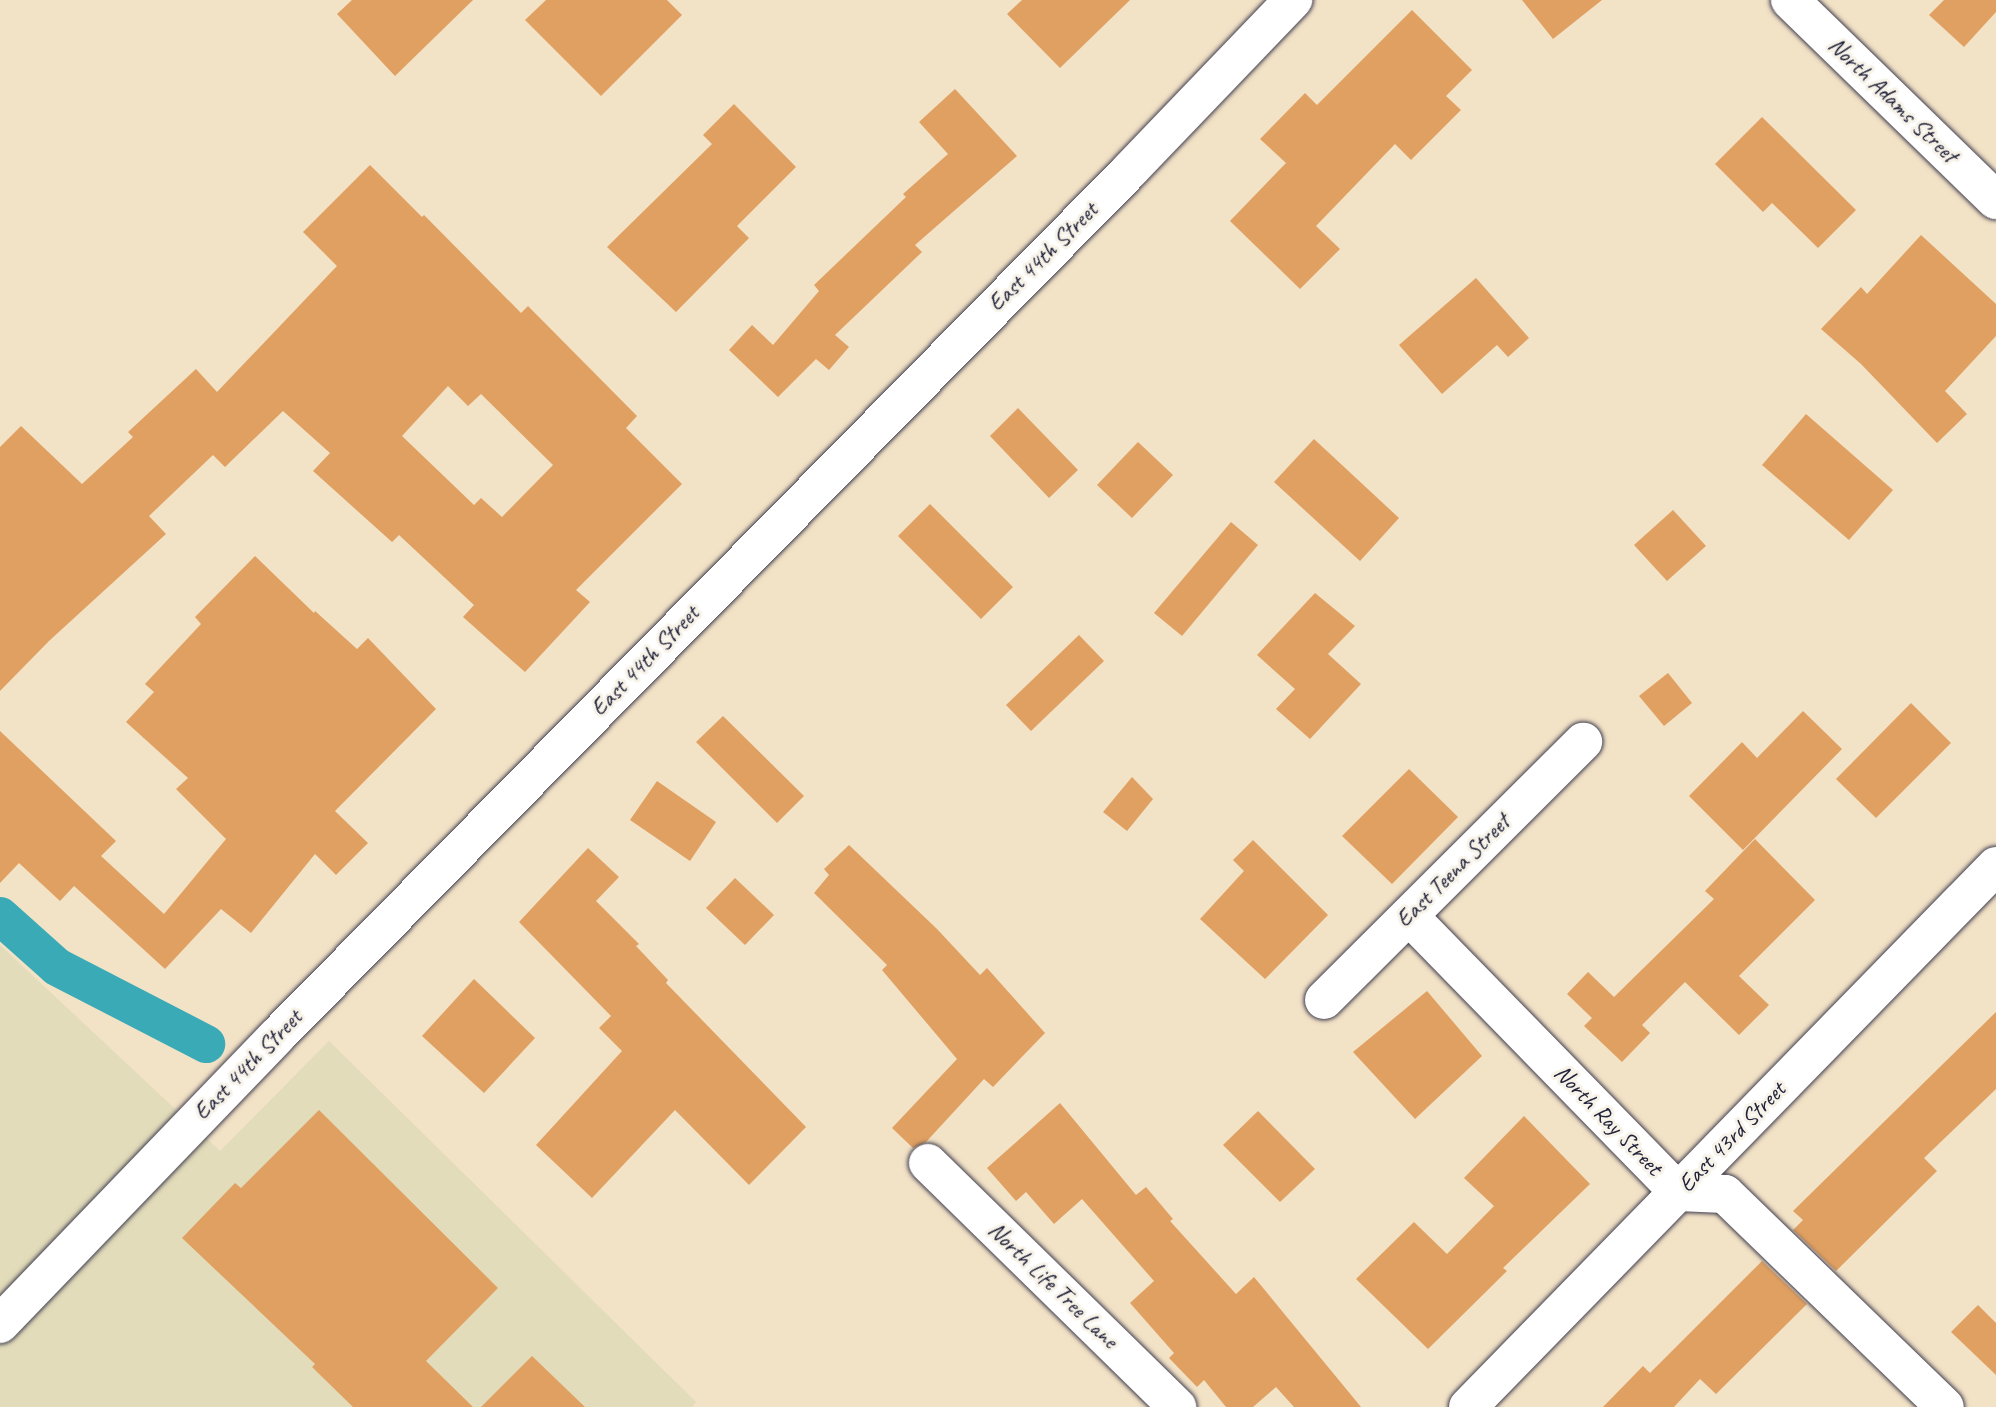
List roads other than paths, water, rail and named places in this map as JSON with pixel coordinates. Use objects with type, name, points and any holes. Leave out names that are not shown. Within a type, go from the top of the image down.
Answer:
[{"type":"street","name":"East 44th Street","points":[[0,1324],[276,1037],[1130,170],[1293,0]]},
{"type":"street","name":"North Adams Street","points":[[1790,0],[1996,200]]},
{"type":"street","name":"East Teena Street","points":[[1324,1000],[1583,743]]},
{"type":"street","name":"East 43rd Street","points":[[1468,1407],[1996,866]]},
{"type":"street","name":"North Ray Street","points":[[1409,916],[1678,1192],[1725,1194],[1945,1407]]},
{"type":"street","name":"North Life Tree Lane","points":[[928,1163],[1177,1407]]},
{"type":"waterway","points":[[0,916],[57,967],[206,1044]]}]
